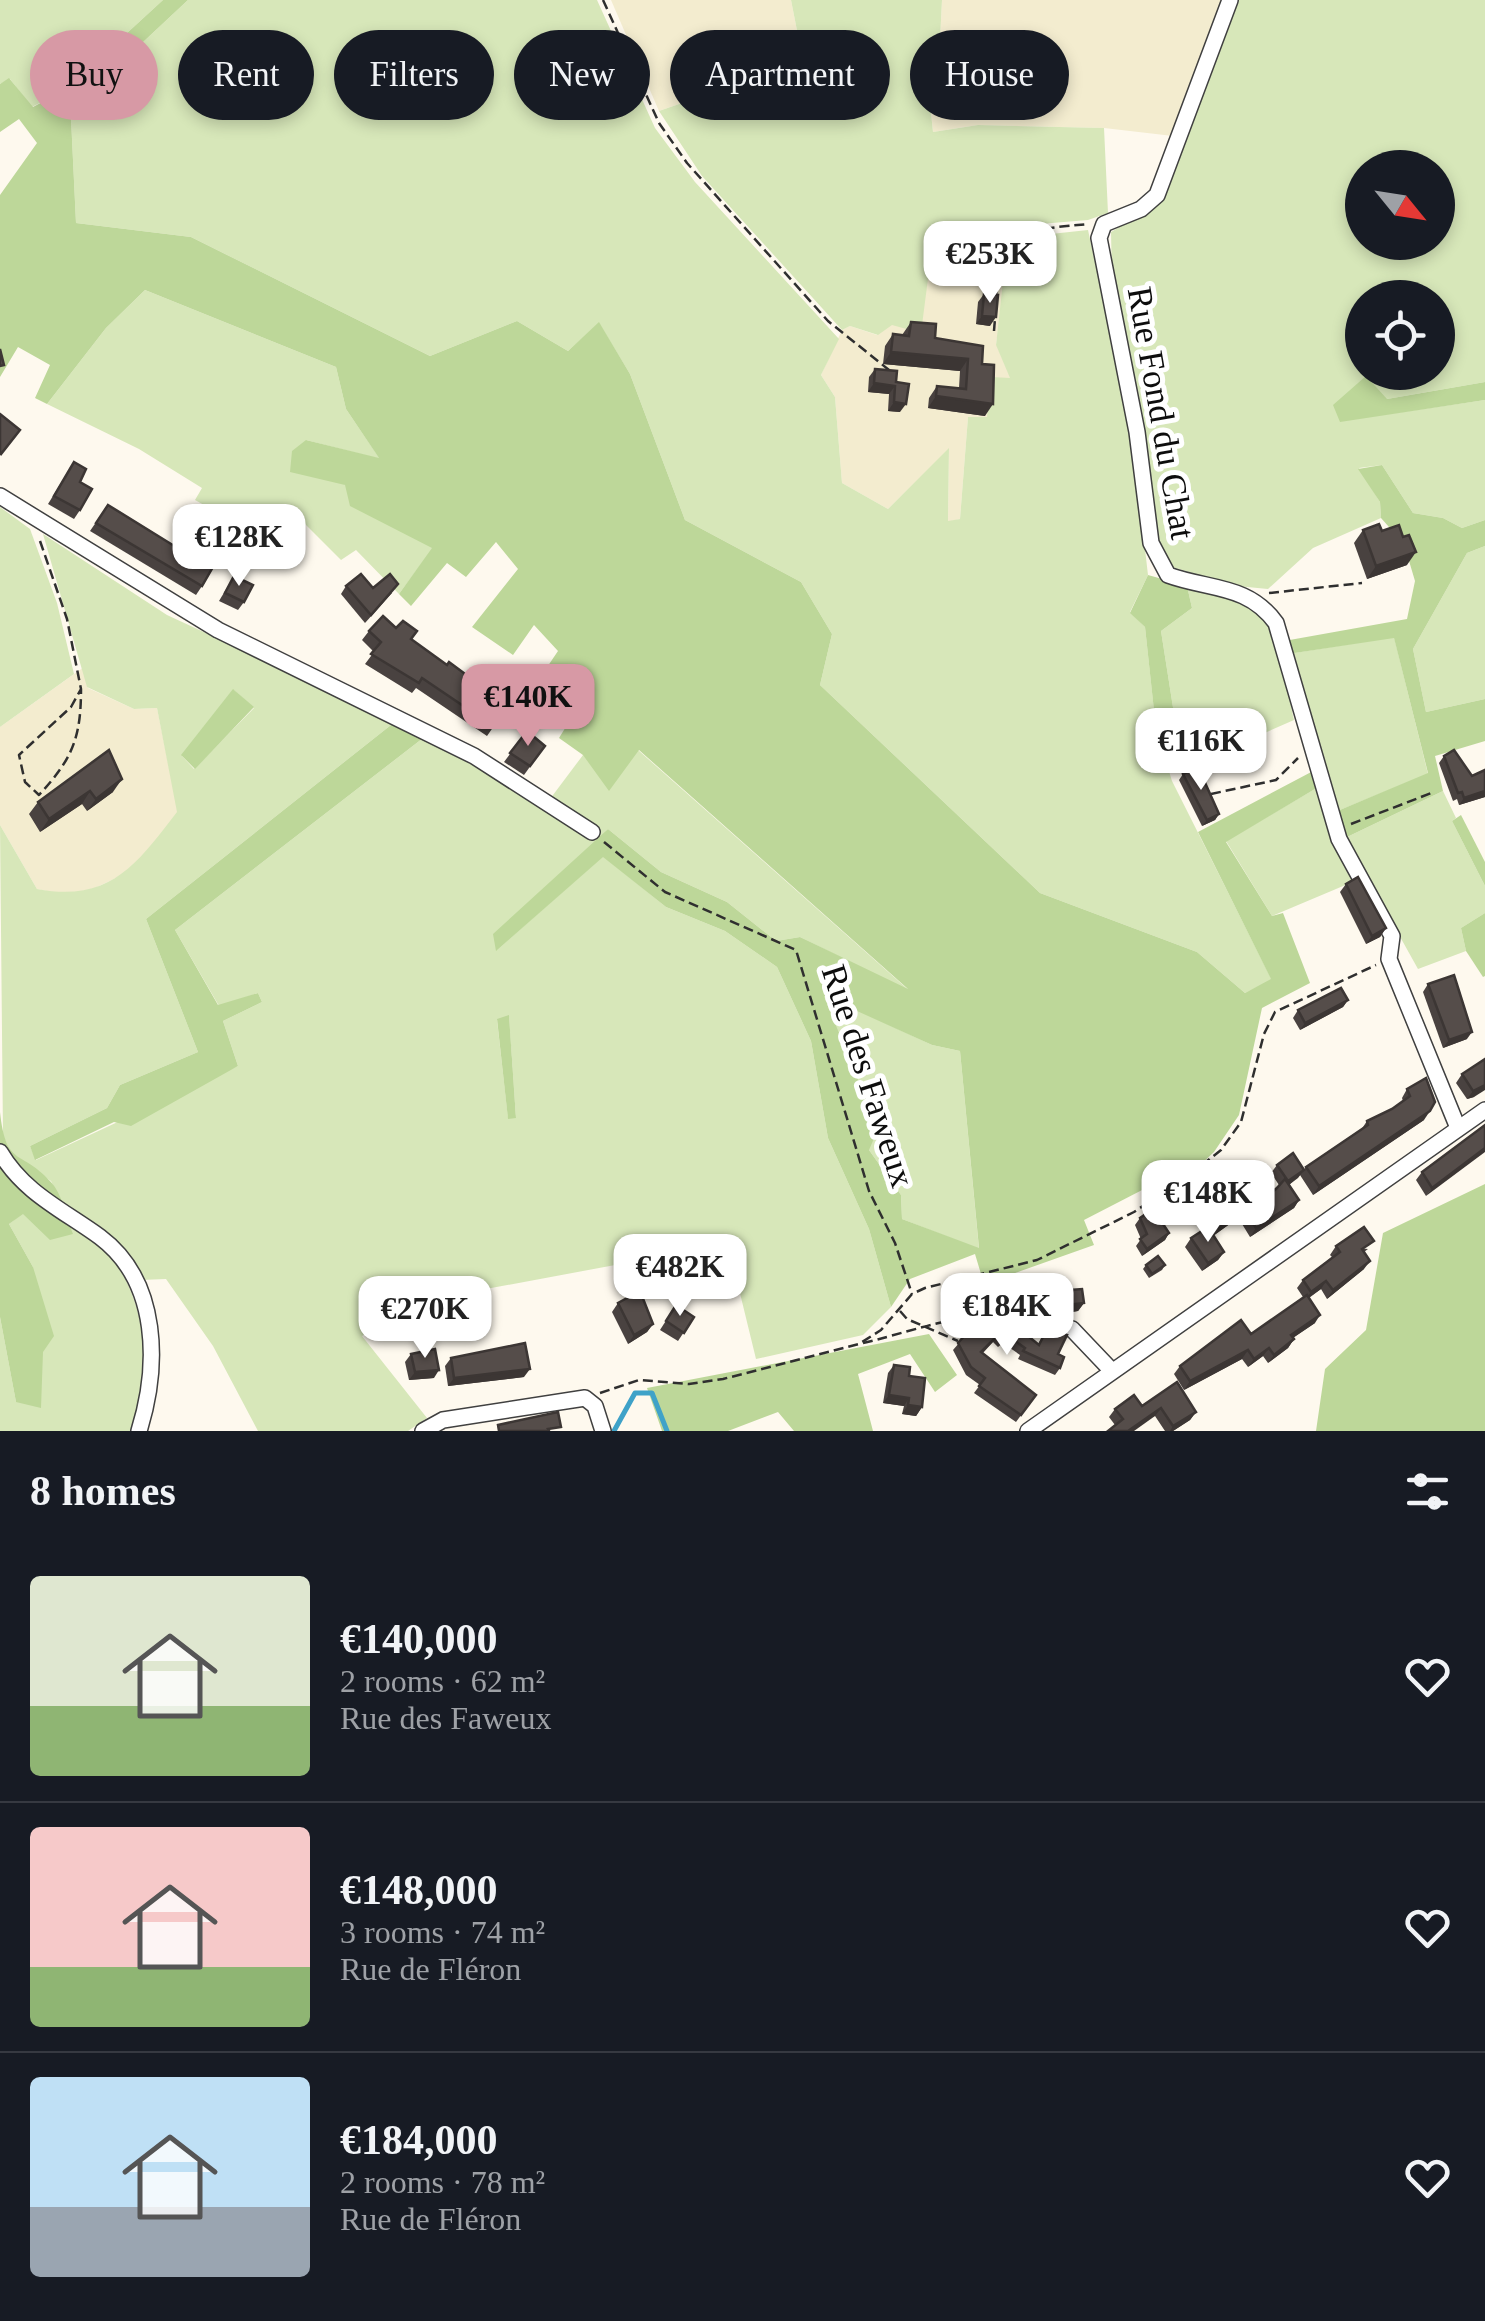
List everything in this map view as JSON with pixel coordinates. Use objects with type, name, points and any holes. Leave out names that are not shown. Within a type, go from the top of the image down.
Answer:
[{"type":"street","points":[[1104,224],[1140,209],[1157,195],[1230,0]]},
{"type":"street","name":"Rue Fond du Chat","points":[[1104,224],[1100,238],[1102,255],[1157,561],[1168,575],[1228,587],[1262,604],[1276,623],[1336,830],[1392,936],[1389,958],[1458,1128]]},
{"type":"street","points":[[0,496],[218,630],[474,756],[592,832]]},
{"type":"street","points":[[1028,1431],[1485,1110]]},
{"type":"street","points":[[0,1152],[12,1174],[120,1256],[144,1305],[153,1352],[152,1388],[139,1431]]},
{"type":"street","points":[[1016,1320],[1072,1329],[1112,1372]]},
{"type":"street","points":[[423,1431],[443,1420],[584,1398],[595,1406],[603,1430]]},
{"type":"path","points":[[602,0],[659,123],[688,163],[828,321],[890,371]]},
{"type":"path","points":[[996,301],[998,270],[1013,241],[1039,229],[1104,224]]},
{"type":"path","points":[[994,331],[995,316]]},
{"type":"path","points":[[32,516],[67,619],[81,689],[81,724],[67,765],[39,795],[25,782],[19,754],[71,708],[81,689]]},
{"type":"path","points":[[1246,596],[1362,583]]},
{"type":"path","points":[[1211,794],[1276,780],[1292,760],[1314,753]]},
{"type":"path","points":[[1336,830],[1434,792]]},
{"type":"path","name":"Rue des Faweux","points":[[592,832],[666,892],[796,950],[869,1191],[896,1243],[912,1294]]},
{"type":"path","points":[[858,1344],[893,1320],[898,1308],[912,1294],[1037,1260],[1134,1212],[1176,1184],[1221,1150],[1240,1122],[1264,1034],[1276,1012],[1389,958]]},
{"type":"path","points":[[898,1308],[906,1319],[948,1334],[964,1346]]},
{"type":"path","points":[[584,1398],[639,1380],[690,1384],[722,1378],[987,1313],[1016,1320]]},
{"type":"shaded area","points":[[611,0],[791,0],[797,30],[670,30],[670,107],[659,111],[650,90],[650,30],[624,30]]},
{"type":"shaded area","points":[[942,0],[1224,0],[1173,136],[1104,128],[978,125],[933,132],[932,120],[1069,120],[1069,30],[941,30]]},
{"type":"shaded area","points":[[930,263],[1006,276],[996,344],[1011,379],[987,417],[968,417],[960,519],[948,522],[949,449],[888,509],[842,483],[835,397],[821,375],[842,330],[850,326],[877,335]]},
{"type":"shaded area","points":[[84,667],[88,688],[134,709],[157,708],[178,812],[133,870],[95,888],[66,895],[37,889],[0,825],[0,727]]},
{"type":"green space","points":[[0,0],[163,0],[130,30],[30,30],[30,104],[10,79],[0,84]]},
{"type":"green space","points":[[163,0],[188,0],[156,30],[130,30]]},
{"type":"green space","points":[[188,0],[597,0],[611,30],[514,30],[514,120],[650,120],[650,117],[695,182],[839,339],[821,375],[835,397],[842,483],[888,509],[949,448],[948,521],[960,519],[968,417],[987,417],[991,377],[1010,378],[996,345],[1005,263],[1023,237],[1088,230],[1131,429],[1148,575],[1130,612],[1145,627],[1159,756],[1164,755],[1172,781],[1272,980],[1245,993],[1197,952],[1040,893],[820,685],[832,634],[801,582],[685,520],[630,374],[599,323],[568,351],[517,321],[430,356],[191,237],[76,223],[71,120],[158,120],[156,30]]},
{"type":"green space","points":[[791,0],[942,0],[941,30],[910,30],[910,120],[932,120],[933,132],[978,125],[1104,128],[1108,213],[1088,220],[1016,226],[1003,244],[993,274],[930,263],[921,333],[892,325],[878,335],[850,326],[842,330],[702,176],[659,111],[670,107],[670,120],[890,120],[890,30],[797,30]]},
{"type":"green space","points":[[1239,0],[1485,0],[1485,382],[1455,387],[1455,280],[1345,280],[1345,390],[1439,390],[1387,399],[1340,421],[1485,400],[1485,520],[1462,528],[1443,518],[1413,513],[1382,465],[1359,468],[1380,502],[1381,518],[1313,548],[1268,589],[1237,586],[1172,567],[1160,545],[1112,278],[1111,232],[1147,211],[1167,192]]},
{"type":"green space","points":[[9,78],[30,103],[30,120],[71,120],[76,223],[191,237],[430,356],[517,321],[568,351],[599,322],[630,374],[685,520],[801,582],[832,634],[820,685],[1040,893],[1197,952],[1245,993],[1271,979],[1198,832],[1315,770],[1320,786],[1226,842],[1272,916],[1283,913],[1310,983],[1262,1008],[1239,1115],[1214,1152],[1181,1183],[1146,1188],[1084,1220],[1094,1245],[984,1284],[975,1254],[910,1279],[891,1307],[869,1229],[828,1138],[811,1041],[777,967],[725,931],[666,907],[603,857],[496,951],[493,934],[608,829],[661,872],[727,902],[776,941],[800,937],[908,989],[639,750],[609,791],[583,755],[559,738],[572,717],[531,691],[558,651],[534,625],[513,655],[472,627],[518,569],[496,542],[466,577],[447,563],[411,606],[399,594],[432,548],[350,506],[345,485],[290,472],[292,451],[306,440],[379,458],[346,409],[336,367],[145,290],[106,328],[47,404],[35,398],[50,365],[18,347],[0,377],[0,195],[37,143],[19,119],[0,132],[0,84]],"holes":[[[824,996],[932,1045],[960,1051],[979,1248],[902,1219],[901,1195],[869,1150],[878,1129]]]},
{"type":"green space","points":[[145,290],[336,367],[346,409],[380,459],[306,440],[345,485],[433,548],[399,594],[356,550],[341,560],[302,521],[271,542],[195,500],[202,488],[139,449],[47,404],[106,328]]},
{"type":"green space","points":[[1485,382],[1485,400],[1340,422],[1333,405],[1350,390],[1379,390],[1387,399]]},
{"type":"green space","points":[[1382,465],[1413,513],[1443,518],[1462,528],[1485,520],[1485,546],[1467,553],[1413,649],[1426,712],[1485,699],[1485,741],[1435,756],[1443,791],[1345,838],[1335,812],[1428,773],[1394,638],[1288,654],[1284,641],[1407,619],[1415,581],[1404,544],[1381,518],[1380,502],[1358,469]]},
{"type":"green space","points":[[0,507],[30,529],[57,603],[74,674],[0,727]]},
{"type":"green space","points":[[43,534],[167,615],[396,721],[146,919],[198,1052],[120,1085],[107,1108],[30,1146],[36,1160],[238,1066],[223,1021],[262,1002],[258,993],[219,1006],[175,930],[427,735],[544,807],[583,755],[638,750],[912,993],[800,937],[776,941],[727,902],[661,872],[608,829],[497,950],[603,856],[666,907],[725,931],[777,967],[811,1041],[828,1138],[869,1229],[891,1307],[863,1335],[756,1359],[728,1244],[411,1303],[362,1336],[427,1418],[408,1431],[258,1431],[213,1346],[166,1279],[141,1280],[121,1247],[63,1207],[51,1181],[14,1158],[3,1136],[0,825],[37,889],[62,892],[84,890],[119,875],[149,848],[177,812],[157,708],[134,709],[87,687]],"holes":[[[234,690],[254,708],[194,769],[182,756]],[[509,1016],[516,1118],[508,1118],[497,1020]]]},
{"type":"green space","points":[[1485,546],[1485,699],[1426,712],[1413,649],[1467,553]]},
{"type":"green space","points":[[1148,575],[1187,586],[1192,608],[1161,631],[1180,752],[1159,757],[1145,627],[1130,613]]},
{"type":"green space","points":[[1187,586],[1239,601],[1264,619],[1278,646],[1294,720],[1260,735],[1247,720],[1180,752],[1161,631],[1192,608]]},
{"type":"green space","points":[[1394,637],[1428,774],[1335,812],[1288,654]]},
{"type":"green space","points":[[233,689],[254,707],[195,769],[181,755]]},
{"type":"green space","points":[[396,721],[427,735],[175,930],[218,1005],[258,993],[262,1002],[223,1021],[238,1066],[131,1126],[114,1122],[35,1160],[30,1146],[107,1108],[120,1085],[198,1052],[146,919]]},
{"type":"green space","points":[[1320,786],[1355,881],[1272,916],[1226,841]]},
{"type":"green space","points":[[1443,791],[1456,818],[1452,821],[1485,886],[1485,913],[1461,928],[1466,951],[1418,969],[1345,838]]},
{"type":"green space","points":[[1461,815],[1485,862],[1485,886],[1452,821]]},
{"type":"green space","points":[[1485,913],[1483,977],[1466,951],[1461,928]]},
{"type":"green space","points":[[823,994],[932,1045],[960,1051],[979,1249],[902,1219],[901,1195],[869,1150]]},
{"type":"green space","points":[[509,1015],[516,1118],[508,1119],[497,1019]]},
{"type":"green space","points":[[0,1112],[6,1142],[16,1156],[40,1171],[54,1186],[73,1234],[50,1240],[23,1214],[9,1224],[33,1267],[54,1336],[43,1352],[41,1408],[16,1402],[0,1317]]},
{"type":"green space","points":[[1485,1184],[1485,1431],[1316,1431],[1325,1369],[1366,1330],[1383,1233]]},
{"type":"green space","points":[[23,1213],[63,1219],[89,1233],[120,1269],[138,1314],[146,1363],[145,1392],[133,1431],[0,1431],[0,1317],[16,1402],[33,1267],[9,1224]]},
{"type":"green space","points":[[929,1334],[957,1375],[935,1392],[910,1354],[858,1374],[873,1431],[794,1431],[778,1412],[728,1431],[662,1431],[647,1388]]},
{"type":"building","points":[[984,294],[998,295],[996,317],[982,316]]},
{"type":"building","points":[[911,322],[936,324],[935,338],[983,346],[982,364],[994,365],[993,404],[936,396],[937,386],[966,389],[968,359],[891,352],[893,334],[909,336]]},
{"type":"building","points":[[875,369],[897,371],[896,382],[909,384],[906,404],[894,402],[895,386],[874,383]]},
{"type":"building","points":[[0,414],[20,430],[1,454],[0,453]]},
{"type":"building","points":[[74,462],[86,469],[80,482],[92,489],[80,510],[54,496]]},
{"type":"building","points":[[108,505],[184,552],[214,565],[202,586],[96,523]]},
{"type":"building","points":[[1379,524],[1382,531],[1399,525],[1403,537],[1409,535],[1416,552],[1376,566],[1363,530]]},
{"type":"building","points":[[361,574],[373,588],[390,574],[398,584],[371,615],[346,586]]},
{"type":"building","points":[[234,576],[253,585],[244,602],[225,593]]},
{"type":"building","points":[[383,616],[396,628],[403,621],[417,631],[411,639],[484,688],[491,680],[508,693],[505,699],[510,703],[493,726],[422,678],[419,683],[371,654],[381,642],[369,631]]},
{"type":"building","points":[[527,731],[545,746],[530,766],[510,753]]},
{"type":"building","points":[[109,750],[122,779],[96,799],[90,791],[49,819],[38,802]]},
{"type":"building","points":[[1454,750],[1472,776],[1485,770],[1485,791],[1464,798],[1462,792],[1458,793],[1444,756]]},
{"type":"building","points":[[1198,767],[1219,814],[1207,820],[1183,774]]},
{"type":"building","points":[[1358,877],[1386,928],[1372,936],[1346,884]]},
{"type":"building","points":[[1454,975],[1472,1032],[1449,1040],[1428,984]]},
{"type":"building","points":[[1341,988],[1348,1000],[1305,1023],[1298,1010]]},
{"type":"building","points":[[1485,1059],[1485,1085],[1473,1091],[1462,1074]]},
{"type":"building","points":[[1426,1078],[1435,1102],[1430,1111],[1319,1186],[1306,1167],[1368,1125],[1367,1121],[1410,1096],[1407,1089]]},
{"type":"building","points":[[1485,1125],[1485,1148],[1432,1188],[1422,1172]]},
{"type":"building","points":[[1293,1153],[1304,1170],[1288,1181],[1277,1165]]},
{"type":"building","points":[[1285,1179],[1299,1200],[1256,1228],[1245,1211]]},
{"type":"building","points":[[1223,1195],[1237,1215],[1219,1228],[1205,1208]]},
{"type":"building","points":[[1153,1209],[1169,1233],[1147,1249],[1140,1239],[1147,1234],[1140,1218]]},
{"type":"building","points":[[1208,1227],[1224,1252],[1208,1263],[1191,1238]]},
{"type":"building","points":[[1364,1227],[1374,1241],[1362,1249],[1370,1261],[1333,1290],[1326,1281],[1311,1292],[1303,1280],[1340,1252],[1336,1246]]},
{"type":"building","points":[[1158,1256],[1165,1265],[1152,1274],[1146,1265]]},
{"type":"building","points":[[1082,1289],[1084,1303],[1058,1306],[1019,1302],[1018,1294]]},
{"type":"building","points":[[640,1291],[653,1324],[634,1335],[618,1303]]},
{"type":"building","points":[[1307,1295],[1320,1315],[1291,1335],[1294,1339],[1274,1355],[1269,1348],[1254,1359],[1248,1350],[1190,1381],[1180,1366],[1241,1320],[1251,1334]]},
{"type":"building","points":[[676,1305],[694,1317],[684,1333],[666,1321]]},
{"type":"building","points":[[986,1312],[1011,1322],[1039,1345],[1047,1329],[1067,1335],[1058,1354],[1064,1357],[1060,1368],[1023,1351],[1025,1348],[1008,1336],[1004,1340],[998,1335],[981,1352],[1036,1395],[1021,1415],[979,1386],[985,1378],[971,1367],[958,1343]]},
{"type":"building","points":[[525,1343],[530,1369],[454,1378],[451,1358]]},
{"type":"building","points":[[435,1349],[439,1370],[415,1372],[411,1354]]},
{"type":"building","points":[[894,1365],[910,1367],[909,1376],[925,1378],[922,1407],[908,1405],[909,1398],[889,1395]]},
{"type":"building","points":[[1177,1382],[1196,1412],[1173,1426],[1161,1408],[1128,1431],[1108,1431],[1123,1419],[1115,1409],[1134,1395],[1142,1406]]},
{"type":"building","points":[[558,1412],[561,1427],[549,1431],[499,1431],[498,1425]]},
{"type":"waterway","points":[[614,1431],[635,1393],[652,1393],[667,1431]]}]
